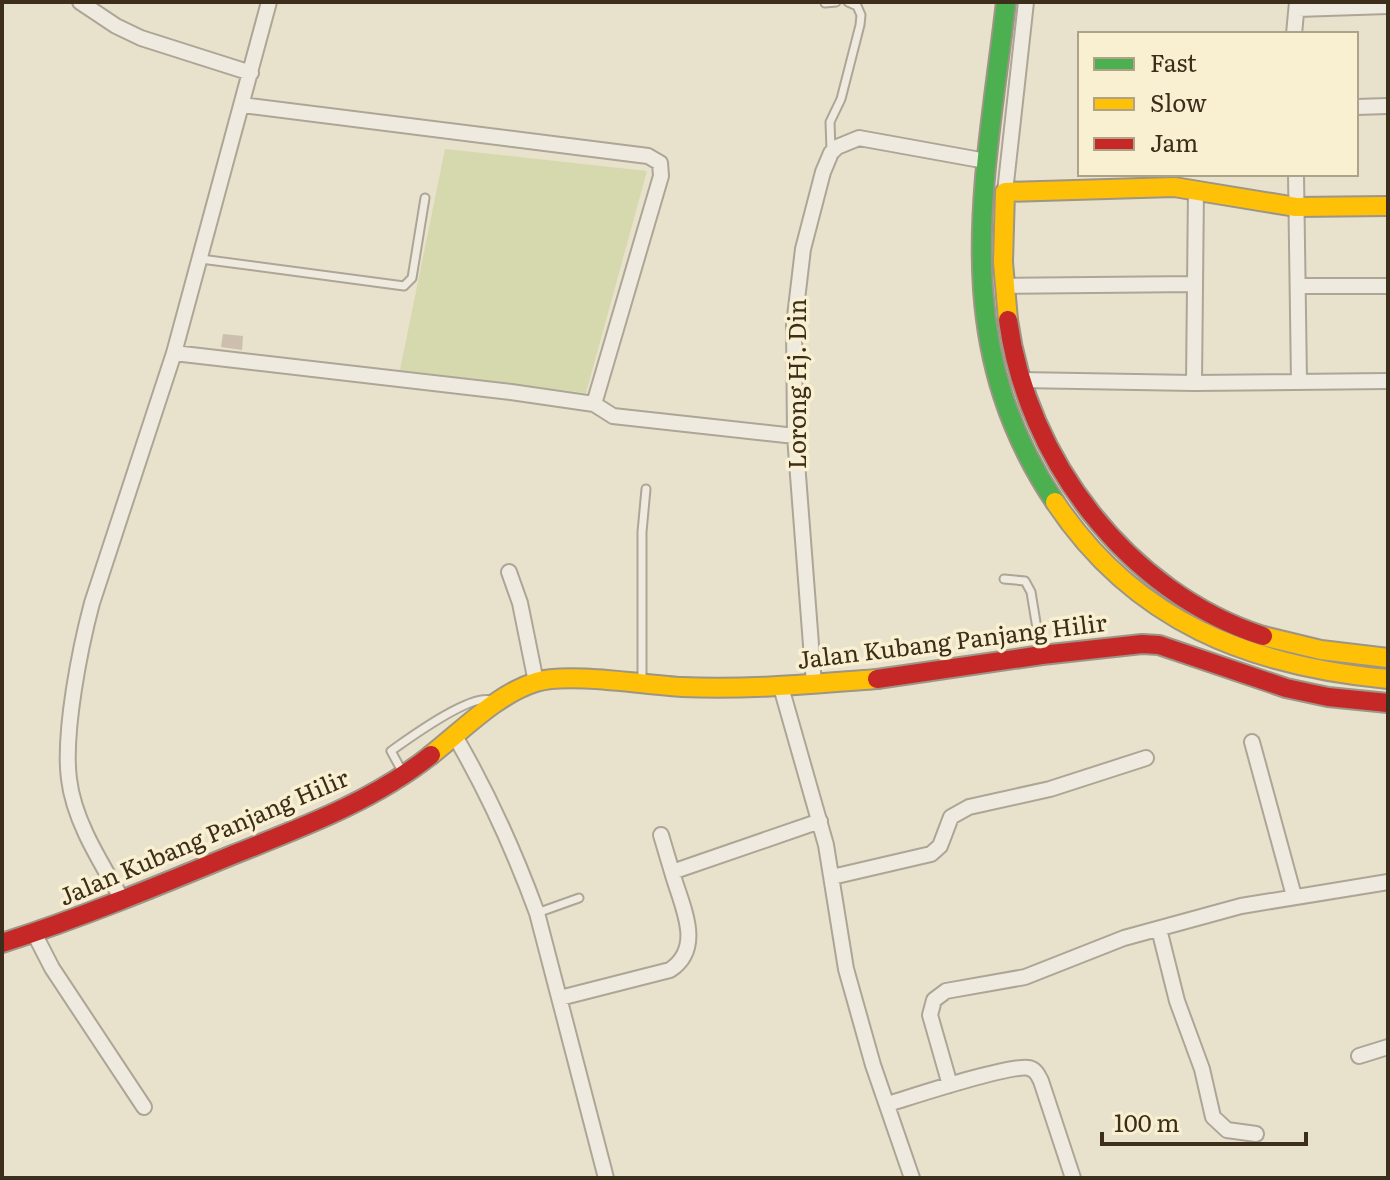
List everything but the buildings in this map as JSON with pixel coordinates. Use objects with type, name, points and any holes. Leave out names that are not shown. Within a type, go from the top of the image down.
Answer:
[{"type":"street","points":[[80,2],[141,38],[251,73]]},
{"type":"street","points":[[123,901],[80,816],[69,779],[69,748],[83,638],[174,353],[269,2]]},
{"type":"street","points":[[1006,2],[986,161],[981,268],[983,311],[989,350],[1001,394],[1020,443],[1046,492],[1095,554],[1159,609],[1201,633],[1249,654],[1290,665],[1336,674],[1388,679]]},
{"type":"street","points":[[1026,2],[1005,192],[1004,286],[1020,380],[1043,438],[1078,496],[1124,549],[1175,592],[1254,633],[1295,646],[1388,658]]},
{"type":"street","points":[[1294,32],[1297,6],[1388,6]]},
{"type":"street","points":[[242,105],[656,159],[660,163],[661,176],[594,404]]},
{"type":"street","points":[[1358,107],[1388,106]]},
{"type":"street","points":[[831,153],[843,143],[859,138],[986,161]]},
{"type":"street","name":"Lorong Hj. Din","points":[[814,684],[795,436],[794,325],[807,233],[831,153]]},
{"type":"street","points":[[1296,176],[1299,382]]},
{"type":"street","points":[[1005,192],[1146,186],[1196,189],[1296,207],[1388,206]]},
{"type":"street","points":[[1194,383],[1196,189]]},
{"type":"street","points":[[1004,286],[1195,284]]},
{"type":"street","points":[[1299,286],[1388,286]]},
{"type":"street","points":[[174,353],[594,404],[613,416],[795,436]]},
{"type":"street","points":[[1020,380],[1194,383],[1388,381]]},
{"type":"street","points":[[509,572],[520,603],[536,682]]},
{"type":"street","name":"Jalan Kubang Panjang Hilir","points":[[2,943],[123,901],[334,814],[404,775],[444,731],[536,682],[560,679],[736,689],[781,687],[901,677],[1099,647],[1159,645],[1286,688],[1328,697],[1388,703]]},
{"type":"street","points":[[781,687],[794,742],[820,821],[846,969],[873,1065],[912,1178]]},
{"type":"street","points":[[444,731],[473,767],[537,913],[606,1178]]},
{"type":"street","points":[[1252,742],[1294,896]]},
{"type":"street","points":[[832,877],[931,854],[940,846],[951,817],[969,807],[1050,789],[1146,758]]},
{"type":"street","points":[[672,872],[820,821]]},
{"type":"street","points":[[560,998],[670,970],[683,961],[689,949],[689,932],[661,835]]},
{"type":"street","points":[[950,1085],[930,1015],[934,1000],[939,995],[955,988],[1025,977],[1124,938],[1241,906],[1388,882]]},
{"type":"street","points":[[1159,929],[1177,1001],[1202,1069],[1213,1117],[1227,1130],[1256,1134]]},
{"type":"street","points":[[34,933],[52,968],[144,1107]]},
{"type":"street","points":[[1359,1056],[1388,1047]]},
{"type":"street","points":[[888,1104],[950,1085],[1025,1068],[1037,1073],[1073,1178]]},
{"type":"lane","points":[[825,3],[836,2]]},
{"type":"lane","points":[[831,153],[830,122],[841,99],[860,25],[861,15],[857,6],[848,2]]},
{"type":"lane","points":[[201,259],[404,286],[412,278],[425,198]]},
{"type":"lane","points":[[642,685],[642,532],[646,489]]},
{"type":"lane","points":[[1004,579],[1025,581],[1031,592],[1042,655]]},
{"type":"lane","points":[[404,775],[391,751],[444,731],[479,699],[489,699],[496,704]]},
{"type":"lane","points":[[537,913],[579,898]]},
{"type":"green space","points":[[445,149],[647,171],[586,393],[400,370]]},
{"type":"traffic: fast","points":[[1006,2],[984,197],[982,259],[986,320],[998,381],[1021,441],[1055,502]]},
{"type":"traffic: slow","points":[[1008,320],[1003,262],[1005,192],[1174,187],[1296,207],[1388,206]]},
{"type":"traffic: slow","points":[[1055,502],[1087,544],[1121,578],[1159,607],[1200,631],[1289,663],[1388,679]]},
{"type":"traffic: slow","points":[[1263,636],[1321,650],[1388,658]]},
{"type":"traffic: slow","points":[[431,755],[508,695],[550,679],[731,688],[877,679]]},
{"type":"traffic: jam","points":[[1008,320],[1019,372],[1037,422],[1061,469],[1092,514],[1128,553],[1168,588],[1214,615],[1263,636]]},
{"type":"traffic: jam","points":[[877,679],[1142,644],[1159,645],[1286,688],[1328,697],[1388,703]]},
{"type":"traffic: jam","points":[[2,943],[117,902],[309,824],[385,787],[431,755]]}]
